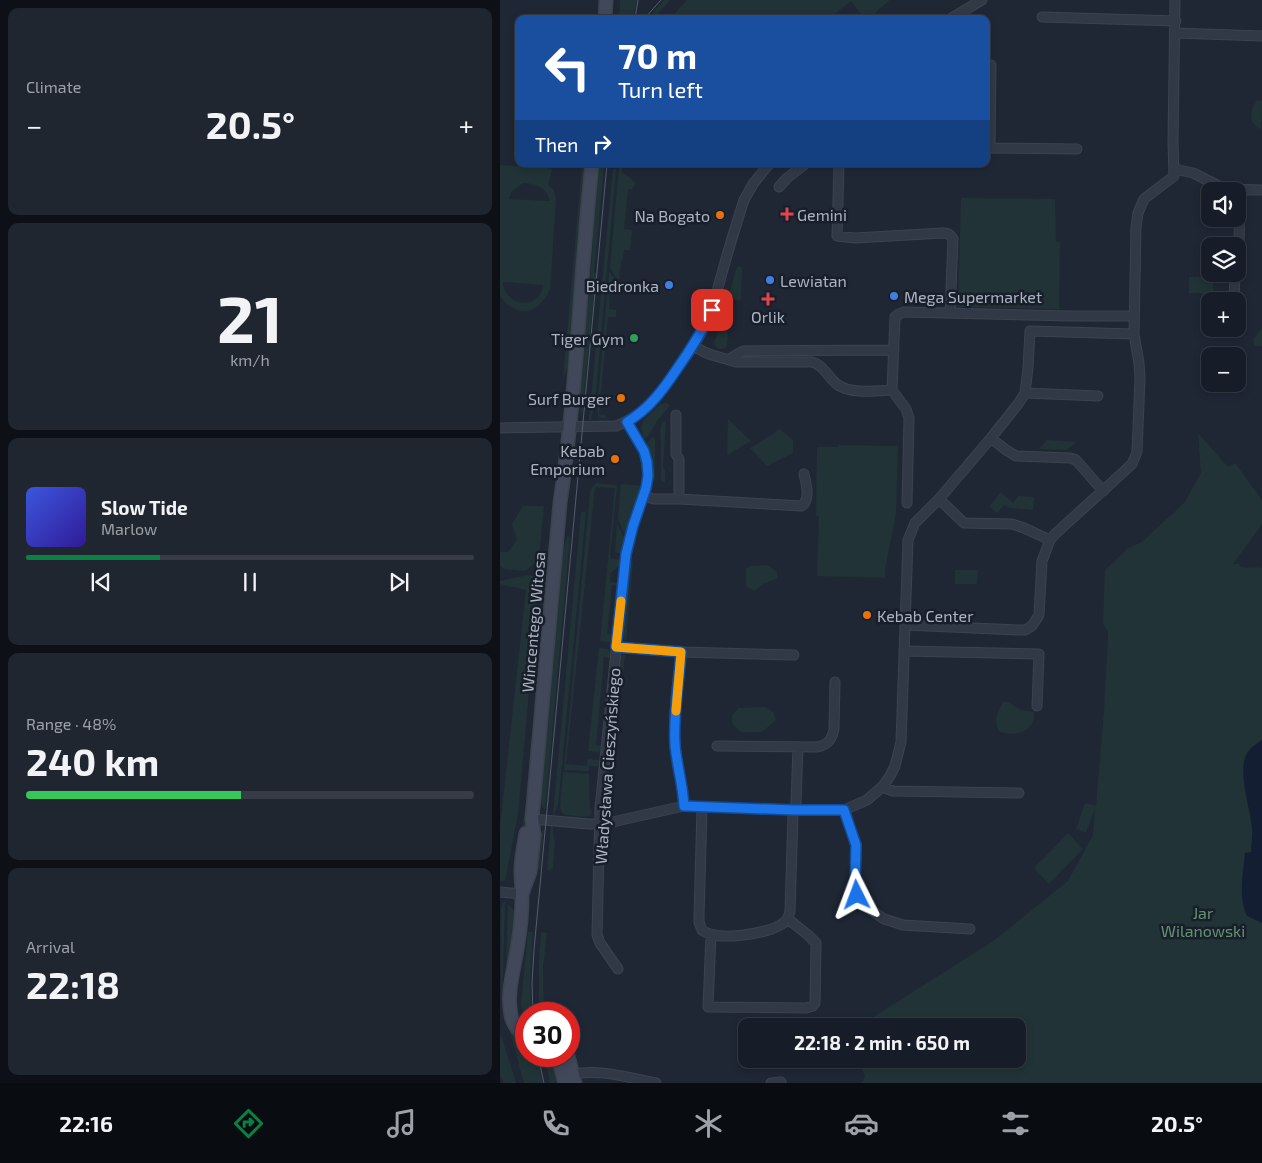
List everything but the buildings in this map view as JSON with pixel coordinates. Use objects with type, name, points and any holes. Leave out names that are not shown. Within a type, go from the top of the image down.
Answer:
[{"type":"street","points":[[605,15],[606,0]]},
{"type":"street","points":[[957,15],[982,0]]},
{"type":"street","points":[[905,625],[1019,630],[1025,630],[1032,626],[1039,615],[1042,561],[1050,540],[1132,464],[1137,452],[1140,378],[1134,334],[1136,227],[1138,213],[1144,199],[1174,176],[1175,0]]},
{"type":"street","points":[[1042,18],[1176,21]]},
{"type":"street","points":[[1175,33],[1262,36]]},
{"type":"street","points":[[990,83],[991,65]]},
{"type":"street","points":[[990,148],[1077,149]]},
{"type":"street","name":"Wincentego Witosa","points":[[515,1026],[510,1014],[512,972],[518,944],[522,894],[530,872],[534,835],[532,819],[592,167]]},
{"type":"street","points":[[500,428],[616,426],[638,415],[651,403],[662,391],[694,346],[704,327],[712,310],[744,200],[752,184],[766,167]]},
{"type":"street","points":[[779,187],[801,167]]},
{"type":"street","points":[[839,167],[837,236],[855,238],[943,233],[951,235],[950,313]]},
{"type":"street","points":[[1175,169],[1193,173],[1211,182]]},
{"type":"street","points":[[1246,190],[1262,190]]},
{"type":"street","points":[[906,503],[909,418],[906,409],[892,390],[895,317],[904,312],[1134,316]]},
{"type":"street","points":[[532,819],[600,824],[684,806],[844,810],[867,800],[890,776],[895,766],[901,742],[908,540],[915,524],[991,438],[1025,393],[1030,331],[1134,334]]},
{"type":"street","points":[[694,346],[704,352],[742,362],[812,362],[821,366],[830,378],[844,389],[892,390]]},
{"type":"street","points":[[728,359],[742,351],[894,350]]},
{"type":"street","points":[[1025,393],[1098,396]]},
{"type":"street","points":[[676,415],[679,499]]},
{"type":"street","name":"Władysława Cieszyńskiego","points":[[618,969],[600,943],[597,935],[600,824],[626,554],[633,526],[644,496],[648,476],[646,456],[627,422]]},
{"type":"street","points":[[991,438],[1016,456],[1070,458],[1076,460],[1103,491]]},
{"type":"street","points":[[644,496],[802,506],[805,504],[807,491],[804,474]]},
{"type":"street","points":[[939,499],[964,523],[1012,524],[1050,540]]},
{"type":"street","name":"Władysława Cieszyńskiego","points":[[616,647],[681,652],[794,655]]},
{"type":"street","points":[[904,651],[1039,654],[1037,706]]},
{"type":"street","points":[[681,652],[676,702],[676,746],[684,806]]},
{"type":"street","points":[[717,746],[822,746],[829,742],[833,735],[835,682]]},
{"type":"street","points":[[702,807],[699,922],[702,930],[711,935],[745,936],[782,925],[788,919],[790,911],[793,814],[796,803],[798,747]]},
{"type":"street","points":[[882,786],[893,791],[1019,793]]},
{"type":"street","points":[[844,810],[856,845],[855,889],[859,900],[884,919],[903,925],[970,929]]},
{"type":"street","points":[[500,892],[522,894]]},
{"type":"street","points":[[711,935],[708,1007],[811,1008],[815,1003],[816,943],[788,919]]},
{"type":"street","name":"Wincentego Witosa","points":[[517,1002],[521,972],[518,944]]},
{"type":"street","points":[[563,1067],[570,1079],[597,1072],[656,1083]]},
{"type":"green space","points":[[620,0],[637,0],[634,15],[619,15]]},
{"type":"green space","points":[[664,0],[670,0],[657,15],[651,15]]},
{"type":"green space","points":[[687,0],[890,0],[874,15],[861,15],[851,1],[833,15],[674,15]]},
{"type":"green space","points":[[1257,100],[1262,101],[1261,130],[1251,119]]},
{"type":"green space","points":[[500,165],[548,168],[552,170],[548,185],[554,190],[556,201],[550,289],[540,304],[534,309],[520,311],[513,309],[500,296]],"holes":[[[523,183],[532,184],[544,189],[550,201],[509,199],[511,192]],[[503,282],[544,285],[540,295],[534,300],[523,303],[517,302],[507,295]]]},
{"type":"green space","points":[[582,167],[586,167],[568,366],[563,379]]},
{"type":"green space","points":[[619,167],[622,167],[622,172],[636,183],[632,189],[628,189],[624,229],[632,230],[630,250],[624,250],[619,282],[610,268]]},
{"type":"green space","points":[[596,168],[604,168],[582,415],[579,407],[579,398],[592,258]]},
{"type":"green space","points":[[613,169],[616,169],[595,403],[591,420],[589,420]]},
{"type":"green space","points":[[961,198],[1055,199],[1056,242],[1060,242],[1059,309],[958,307]]},
{"type":"green space","points":[[737,267],[742,268],[741,299],[739,301],[734,299],[730,291]]},
{"type":"green space","points":[[609,271],[619,285],[610,285],[609,309],[616,310],[616,317],[608,317],[599,414],[606,415],[606,418],[600,418],[598,415],[598,399]]},
{"type":"green space","points":[[1189,277],[1201,277],[1201,282],[1213,282],[1213,292],[1189,293]]},
{"type":"green space","points":[[722,327],[727,329],[728,340],[726,348],[720,349],[715,346],[714,342]]},
{"type":"green space","points":[[1262,329],[1262,346],[1254,346],[1254,338]]},
{"type":"green space","points":[[666,403],[670,405],[649,435],[644,439],[641,429],[643,421],[660,404]]},
{"type":"green space","points":[[728,419],[751,441],[727,455]]},
{"type":"green space","points":[[666,420],[663,467],[665,470],[665,483],[661,481],[660,429],[662,423]]},
{"type":"green space","points":[[780,429],[793,440],[793,453],[767,466],[750,448]]},
{"type":"green space","name":"Jar Wilanowski","points":[[1198,433],[1228,467],[1235,463],[1262,500],[1262,524],[1233,564],[1239,564],[1244,568],[1262,568],[1262,1083],[862,1083],[865,1076],[861,1068],[1026,1068],[1026,1018],[872,1018],[992,942],[1068,881],[1093,835],[1095,808],[1086,833],[1076,829],[1085,803],[1096,806],[1108,637],[1108,632],[1103,624],[1105,570],[1128,548],[1142,542],[1184,503],[1201,473]]},
{"type":"green space","points":[[652,437],[655,438],[655,480],[652,481],[652,459],[646,444]]},
{"type":"green space","points":[[1047,440],[1077,442],[1066,450],[1039,449]]},
{"type":"green space","points":[[839,445],[898,446],[896,513],[885,578],[817,576],[819,516],[816,516],[817,447],[838,447]]},
{"type":"green space","points":[[597,483],[617,485],[610,558],[620,560],[620,565],[611,573],[610,582],[619,583],[618,586],[612,585],[607,634],[613,635],[613,639],[609,642],[600,641],[615,488],[595,487],[566,764],[587,766],[587,759],[600,761],[601,766],[589,766],[589,771],[564,770],[590,493],[592,487]]},
{"type":"green space","points":[[621,484],[643,486],[626,536],[618,519]]},
{"type":"green space","points":[[1001,492],[1013,503],[1018,496],[1034,497],[1033,510],[1009,508],[1004,505],[997,513],[989,506]]},
{"type":"green space","points":[[523,506],[544,506],[539,560],[525,571],[504,569],[500,566],[500,552],[508,552],[517,540],[512,524]]},
{"type":"green space","points":[[581,512],[586,512],[558,805],[554,816],[553,815]]},
{"type":"green space","points":[[617,524],[625,539],[622,554],[615,552]]},
{"type":"green space","points":[[567,536],[570,537],[545,811],[540,801],[560,562]]},
{"type":"green space","points":[[549,540],[551,549],[539,697],[534,709]]},
{"type":"green space","points":[[629,561],[633,562],[626,642],[622,635]]},
{"type":"green space","points":[[768,565],[777,572],[778,578],[763,584],[754,591],[746,586],[746,569],[750,566]]},
{"type":"green space","points":[[955,570],[978,570],[977,584],[955,584]]},
{"type":"green space","points":[[528,575],[539,577],[518,814],[505,880],[500,882],[500,827],[526,590],[500,584],[500,581]]},
{"type":"green space","points":[[599,648],[608,649],[612,654],[612,658],[604,657],[596,745],[603,746],[602,750],[598,752],[588,751]]},
{"type":"green space","points":[[625,654],[619,712],[614,712],[619,659]]},
{"type":"green space","points":[[1003,702],[1008,702],[1021,710],[1034,712],[1032,724],[1017,733],[1011,734],[999,731],[996,720]]},
{"type":"green space","points":[[766,707],[773,712],[776,720],[762,732],[741,732],[732,723],[732,716],[738,708]]},
{"type":"green space","points":[[614,716],[619,717],[616,745],[612,739]]},
{"type":"green space","points":[[531,738],[534,751],[527,815],[522,841],[520,841],[526,803]]},
{"type":"green space","points":[[563,772],[589,774],[591,815],[586,817],[562,813],[560,807]]},
{"type":"green space","points":[[553,825],[555,843],[553,867],[547,870],[551,826]]},
{"type":"green space","points":[[544,829],[540,869],[533,869],[539,848],[540,835]]},
{"type":"green space","points":[[1068,833],[1083,849],[1049,884],[1034,868]]},
{"type":"green space","points":[[503,902],[505,902],[502,1009],[501,908]]},
{"type":"green space","points":[[508,904],[515,914],[507,1006],[515,1020],[515,1050],[505,1004]]},
{"type":"green space","points":[[528,932],[533,932],[530,983],[531,1002],[521,1002]]},
{"type":"green space","points":[[541,932],[547,933],[543,968],[544,1002],[539,1002]]},
{"type":"green space","points":[[500,1034],[516,1083],[504,1083],[500,1076]]},
{"type":"green space","points":[[520,1067],[539,1067],[543,1083],[524,1083]]},
{"type":"green space","points":[[546,1067],[556,1067],[561,1083],[550,1083]]},
{"type":"water","points":[[1262,740],[1262,923],[1247,916],[1244,909],[1242,885],[1245,853],[1251,852],[1252,834],[1245,790],[1244,761],[1247,753]]},
{"type":"tram line","points":[[636,15],[638,0]]},
{"type":"tram line","points":[[648,15],[661,0]]},
{"type":"tram line","points":[[533,1002],[534,950],[607,167]]},
{"type":"tram line","points":[[540,1067],[544,1083]]},
{"type":"slow traffic","points":[[621,601],[616,647],[681,652],[676,711]]},
{"type":"place","name":"Gemini","points":[[787,214]]},
{"type":"place","name":"Na Bogato","points":[[720,215]]},
{"type":"place","name":"Lewiatan","points":[[770,280]]},
{"type":"place","name":"Biedronka","points":[[669,285]]},
{"type":"place","name":"Mega Supermarket","points":[[894,296]]},
{"type":"place","name":"Orlik","points":[[768,299]]},
{"type":"place","name":"Tiger Gym","points":[[634,338]]},
{"type":"place","name":"Surf Burger","points":[[621,398]]},
{"type":"place","name":"Kebab Emporium","points":[[615,459]]},
{"type":"place","name":"Kebab Center","points":[[867,615]]},
{"type":"route","points":[[712,310],[694,346],[662,391],[638,415],[627,422],[644,451],[648,476],[626,554],[616,647],[681,652],[676,702],[676,746],[684,806],[844,810],[856,845],[855,889],[857,895]]}]
